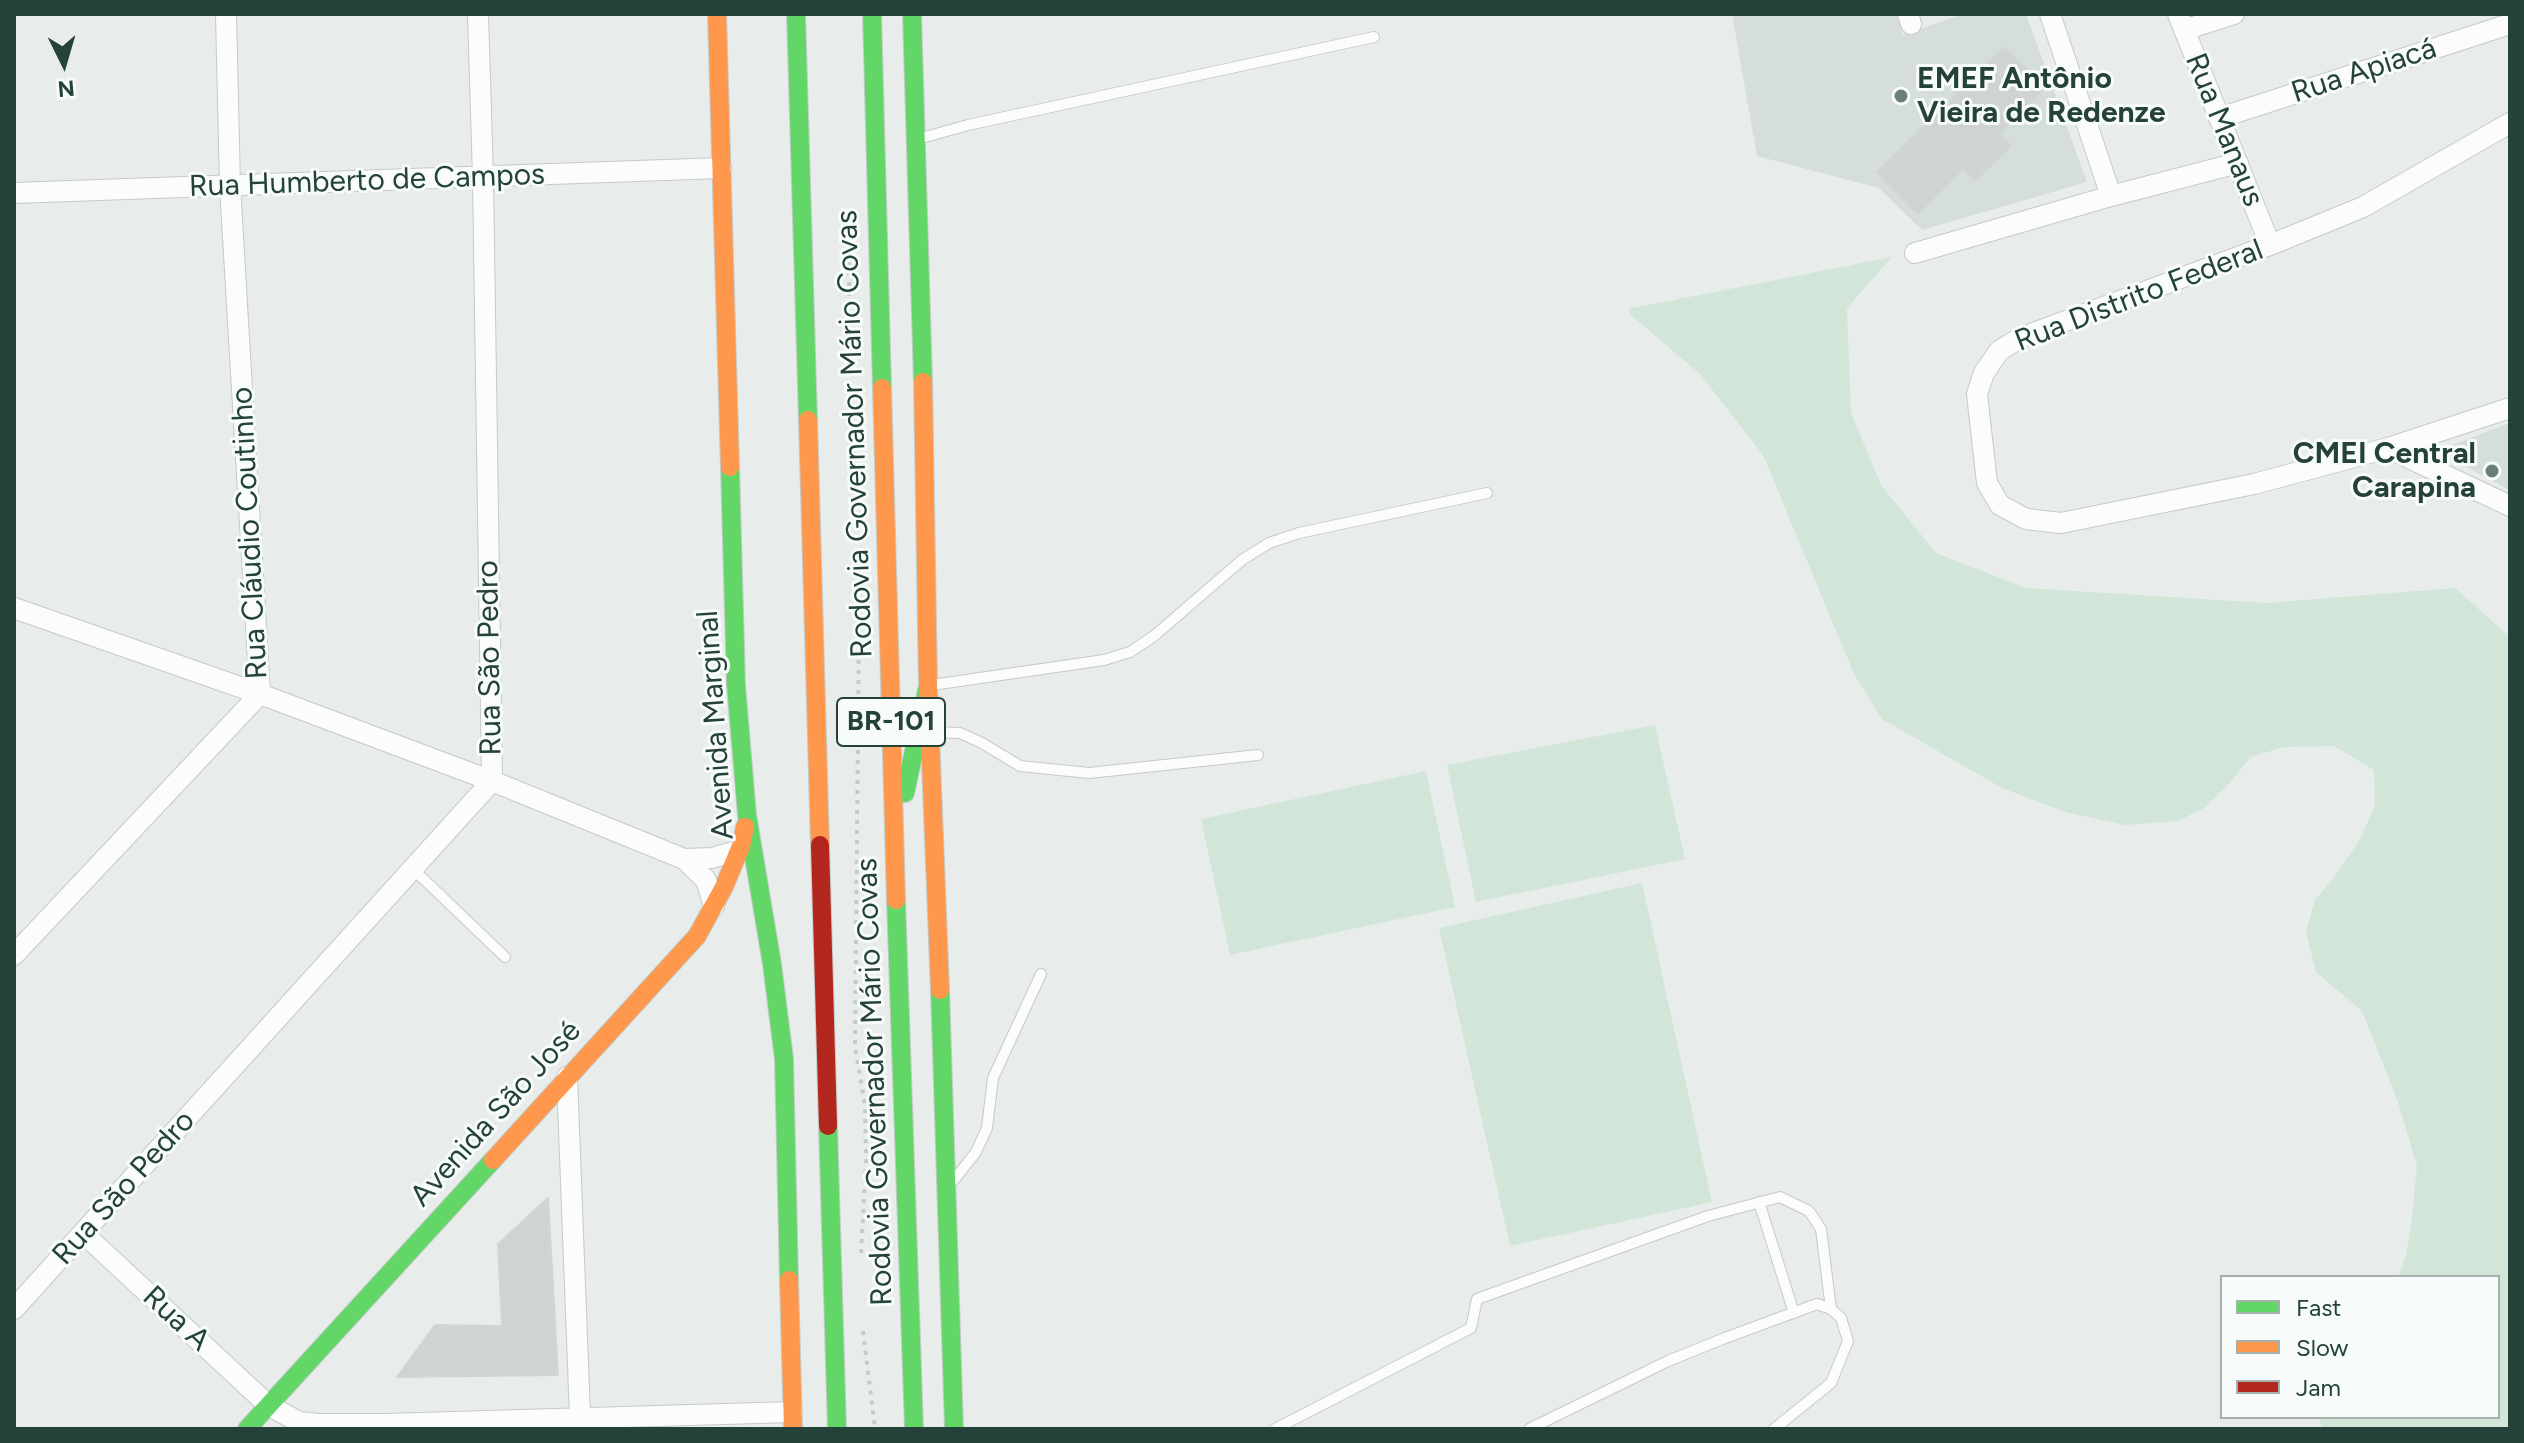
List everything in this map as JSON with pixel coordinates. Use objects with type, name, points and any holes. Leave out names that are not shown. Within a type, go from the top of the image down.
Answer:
[{"type":"street","name":"Rua Cláudio Coutinho","points":[[14,955],[260,694],[230,186],[226,14]]},
{"type":"street","name":"Rua São Pedro","points":[[14,1309],[492,781],[478,14]]},
{"type":"street","name":"Avenida Marginal","points":[[717,14],[736,685],[747,815],[784,1059],[793,1420]]},
{"type":"street","name":"Rodovia Governador Mário Covas","points":[[796,14],[837,1429]]},
{"type":"street","name":"Rodovia Governador Mário Covas","points":[[872,14],[894,843],[914,1429]]},
{"type":"street","points":[[912,14],[928,686],[948,1188],[954,1429]]},
{"type":"street","points":[[2050,14],[2111,196]]},
{"type":"street","points":[[2181,22],[2234,14]]},
{"type":"street","name":"Rua Manaus","points":[[2181,22],[2270,245]]},
{"type":"street","name":"Rua Apiacá","points":[[2219,118],[2510,24]]},
{"type":"street","name":"Rua Distrito Federal","points":[[2510,123],[2363,207],[2020,338],[1999,351],[1984,373],[1977,394],[1987,483],[2000,505],[2026,519],[2061,523],[2254,484],[2388,448],[2510,408]]},
{"type":"street","points":[[1915,253],[2238,163]]},
{"type":"street","name":"Rua Humberto de Campos","points":[[14,193],[721,168]]},
{"type":"street","points":[[2388,448],[2510,506]]},
{"type":"street","points":[[14,608],[260,694],[492,781],[684,859],[706,880],[714,906]]},
{"type":"street","points":[[894,843],[928,686]]},
{"type":"street","name":"Avenida São José","points":[[247,1429],[697,936],[739,850],[747,815]]},
{"type":"street","points":[[684,859],[712,858],[739,850]]},
{"type":"street","points":[[567,1077],[580,1417]]},
{"type":"street","name":"Rua A","points":[[83,1233],[268,1405],[299,1422],[386,1427],[580,1417],[745,1422],[793,1420]]},
{"type":"lane","points":[[916,140],[968,125],[1374,37]]},
{"type":"lane","points":[[928,686],[1104,660],[1130,652],[1154,636],[1242,560],[1269,543],[1299,533],[1487,493]]},
{"type":"lane","points":[[930,732],[960,733],[1020,766],[1089,773],[1258,755]]},
{"type":"lane","points":[[413,869],[505,957]]},
{"type":"lane","points":[[948,1188],[976,1152],[987,1128],[993,1078],[1041,974]]},
{"type":"lane","points":[[1275,1429],[1471,1328],[1477,1299],[1708,1216],[1780,1197],[1809,1211],[1821,1229],[1831,1309]]},
{"type":"lane","points":[[1759,1202],[1794,1313]]},
{"type":"lane","points":[[1529,1429],[1668,1361],[1817,1304],[1831,1309],[1841,1318],[1848,1341],[1831,1383],[1774,1429]]},
{"type":"path","points":[[849,242],[850,403],[855,476]]},
{"type":"path","points":[[859,610],[855,1047],[865,1105],[866,1160],[861,1254]]},
{"type":"path","points":[[861,1317],[875,1429]]},
{"type":"shaded area","name":"EMEF Antônio Vieira de Redenze","points":[[1732,14],[1896,14],[1903,35],[1963,14],[2026,14],[2087,182],[1922,230],[1879,188],[1757,156]]},
{"type":"shaded area","name":"CMEI Central Carapina","points":[[2510,423],[2510,490],[2436,451]]},
{"type":"green space","points":[[1892,257],[1847,308],[1851,413],[1881,485],[1936,553],[2026,588],[2266,603],[2455,588],[2510,637],[2510,1429],[2322,1429],[2320,1419],[2500,1419],[2500,1275],[2399,1275],[2406,1255],[2417,1166],[2398,1102],[2362,1011],[2316,972],[2306,932],[2315,900],[2359,841],[2375,806],[2374,770],[2334,746],[2284,747],[2251,757],[2204,808],[2178,821],[2125,825],[2065,812],[2002,788],[1882,719],[1854,674],[1763,455],[1700,374],[1631,315],[1628,309]]},
{"type":"green space","points":[[1655,725],[1685,859],[1476,902],[1447,765]]},
{"type":"green space","points":[[1426,771],[1455,907],[1230,955],[1201,819]]},
{"type":"green space","points":[[1642,883],[1712,1202],[1510,1246],[1439,928]]},
{"type":"building","points":[[2004,47],[2045,88],[1999,134],[2011,146],[1975,181],[1963,169],[1918,214],[1877,172]]},
{"type":"building","points":[[548,1198],[558,1375],[397,1377],[435,1325],[502,1326],[498,1244]]},
{"type":"traffic: fast","points":[[796,14],[808,420]]},
{"type":"traffic: fast","points":[[872,14],[882,388]]},
{"type":"traffic: fast","points":[[912,14],[923,382]]},
{"type":"traffic: fast","points":[[730,467],[736,685],[747,815],[784,1059],[789,1280]]},
{"type":"traffic: fast","points":[[905,793],[928,686]]},
{"type":"traffic: fast","points":[[896,900],[914,1429]]},
{"type":"traffic: fast","points":[[940,990],[954,1429]]},
{"type":"traffic: fast","points":[[828,1126],[837,1429]]},
{"type":"traffic: fast","points":[[247,1429],[493,1160]]},
{"type":"traffic: slow","points":[[717,14],[730,467]]},
{"type":"traffic: slow","points":[[923,382],[928,686],[940,990]]},
{"type":"traffic: slow","points":[[882,388],[896,900]]},
{"type":"traffic: slow","points":[[808,420],[820,845]]},
{"type":"traffic: slow","points":[[493,1160],[697,936],[724,887],[741,846],[745,827]]},
{"type":"traffic: slow","points":[[789,1280],[793,1429]]},
{"type":"traffic: jam","points":[[820,845],[828,1126]]},
{"type":"place","name":"EMEF Antônio Vieira de Redenze","points":[[1901,96]]},
{"type":"place","name":"CMEI Central Carapina","points":[[2492,471]]}]
